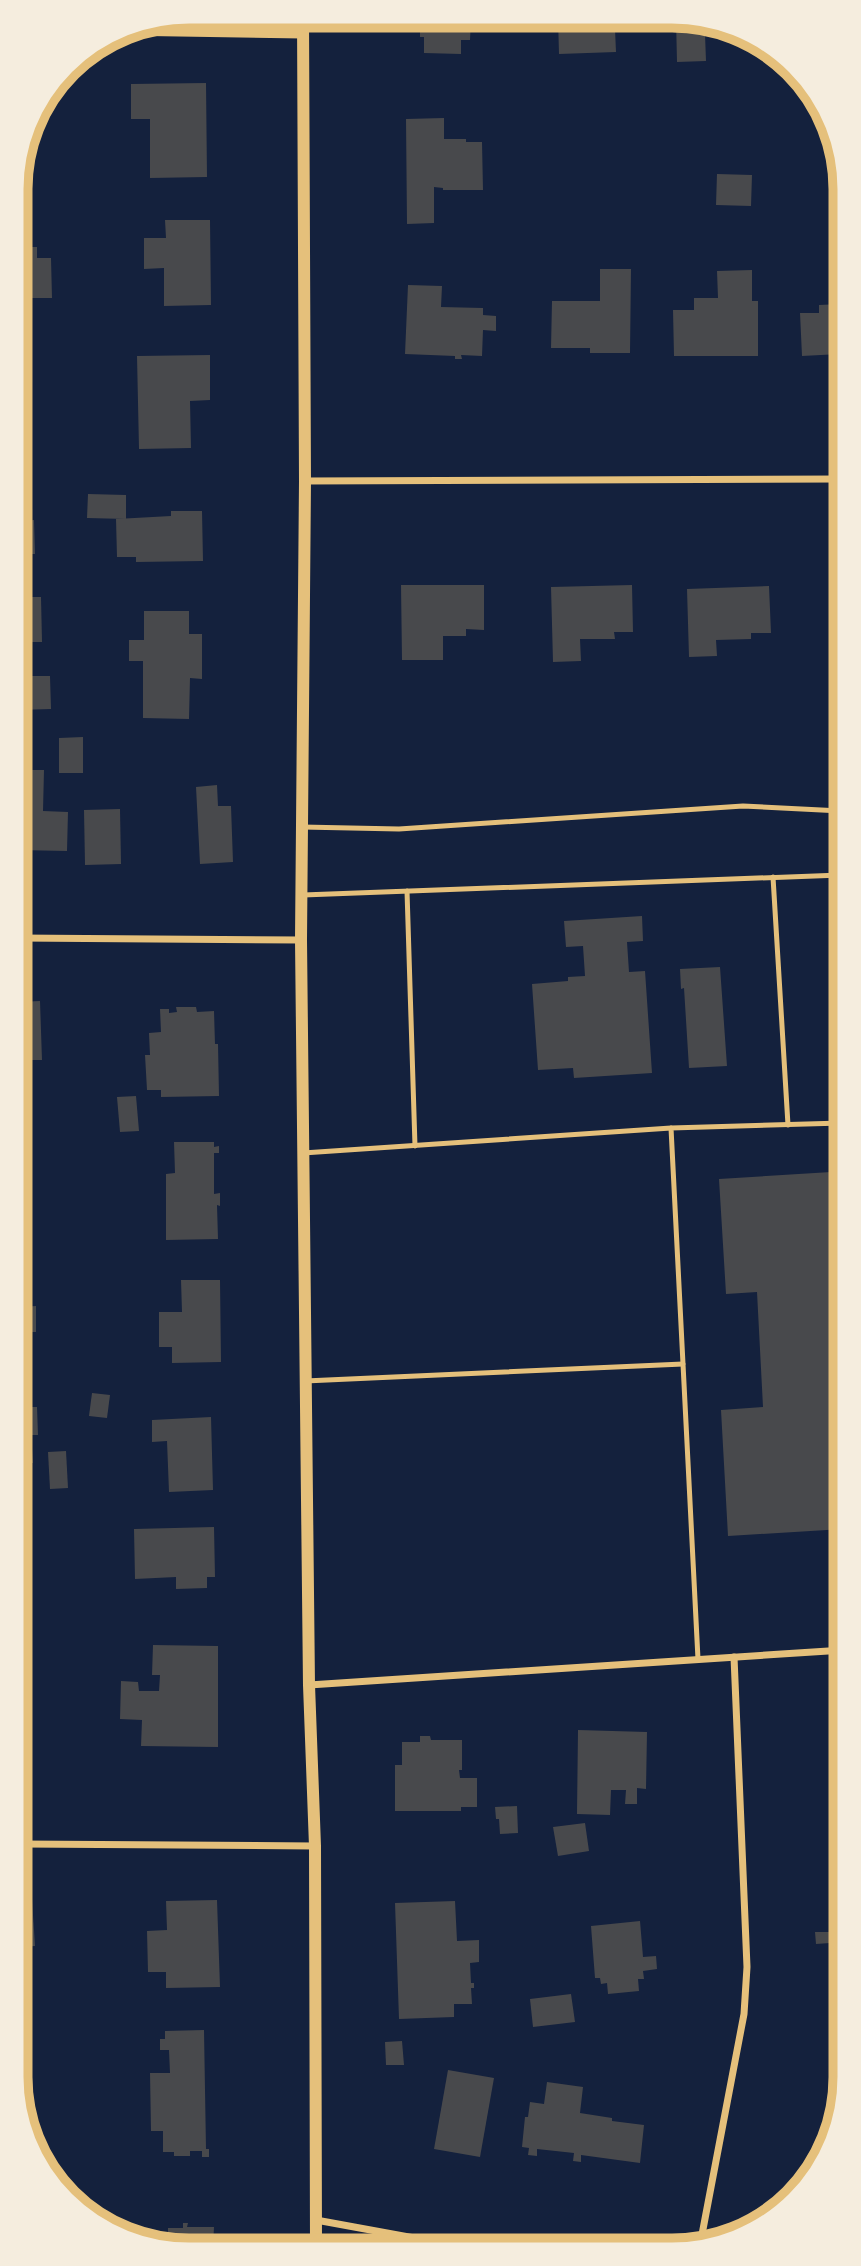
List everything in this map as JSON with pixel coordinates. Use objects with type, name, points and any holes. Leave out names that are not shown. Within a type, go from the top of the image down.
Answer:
[{"type":"street","points":[[303,28],[305,481],[301,940],[309,1685],[315,1846],[316,2238]]},
{"type":"street","points":[[147,33],[303,34]]},
{"type":"street","points":[[305,481],[833,479]]},
{"type":"street","points":[[28,938],[301,940]]},
{"type":"street","points":[[309,1685],[833,1651]]},
{"type":"street","points":[[702,2235],[744,2014],[747,1967],[734,1657]]},
{"type":"street","points":[[28,1844],[315,1846]]},
{"type":"street","points":[[316,2220],[414,2238]]},
{"type":"lane","points":[[302,827],[399,829],[743,806],[833,811]]},
{"type":"lane","points":[[302,895],[833,875]]},
{"type":"lane","points":[[773,877],[788,1125]]},
{"type":"lane","points":[[407,891],[415,1146]]},
{"type":"lane","points":[[303,1153],[671,1128],[833,1123]]},
{"type":"lane","points":[[671,1128],[698,1659]]},
{"type":"lane","points":[[306,1381],[683,1364]]},
{"type":"building","points":[[420,28],[471,28],[470,40],[461,40],[461,54],[424,53],[424,37],[420,37]]},
{"type":"building","points":[[558,28],[632,28],[615,29],[616,52],[559,54]]},
{"type":"building","points":[[676,28],[713,34],[705,34],[706,61],[677,62]]},
{"type":"building","points":[[206,83],[207,177],[150,178],[150,119],[131,119],[131,84]]},
{"type":"building","points":[[444,118],[444,139],[482,142],[483,190],[443,190],[434,187],[434,223],[407,224],[406,119]]},
{"type":"building","points":[[717,174],[752,175],[751,206],[716,205]]},
{"type":"building","points":[[165,220],[210,220],[211,305],[164,306],[164,268],[144,269],[144,238],[166,238]]},
{"type":"building","points":[[28,233],[29,247],[37,247],[37,258],[51,258],[52,298],[28,298]]},
{"type":"building","points":[[600,269],[631,269],[630,353],[590,353],[590,348],[551,348],[552,301],[600,301]]},
{"type":"building","points":[[752,270],[752,301],[758,301],[758,356],[674,356],[673,310],[694,310],[694,298],[718,298],[717,271]]},
{"type":"building","points":[[408,285],[442,286],[441,307],[483,308],[483,315],[496,316],[496,331],[483,330],[482,356],[461,355],[462,359],[455,359],[455,356],[405,354]]},
{"type":"building","points":[[833,304],[833,354],[802,356],[800,313],[819,313],[819,305]]},
{"type":"building","points":[[210,355],[210,400],[190,401],[191,448],[139,449],[137,356]]},
{"type":"building","points":[[88,494],[126,495],[126,519],[87,518]]},
{"type":"building","points":[[171,511],[202,511],[203,561],[136,562],[136,557],[117,557],[116,519],[171,516]]},
{"type":"building","points":[[28,520],[34,520],[35,554],[31,554],[32,582],[28,582]]},
{"type":"building","points":[[401,585],[484,585],[484,630],[466,629],[466,636],[443,636],[443,660],[402,660]]},
{"type":"building","points":[[632,585],[633,632],[614,632],[615,639],[580,639],[581,661],[553,662],[551,587]]},
{"type":"building","points":[[769,586],[771,633],[751,633],[751,639],[716,640],[717,656],[689,657],[687,589]]},
{"type":"building","points":[[831,590],[833,590],[833,642]]},
{"type":"building","points":[[28,597],[41,597],[42,642],[28,642]]},
{"type":"building","points":[[144,611],[189,611],[189,634],[202,634],[202,679],[190,678],[189,719],[143,718],[143,661],[129,661],[129,640],[144,640]]},
{"type":"building","points":[[28,676],[50,676],[51,709],[28,710]]},
{"type":"building","points":[[83,737],[83,773],[59,773],[59,738]]},
{"type":"building","points":[[28,770],[44,770],[43,811],[68,812],[67,851],[28,850]]},
{"type":"building","points":[[217,785],[218,806],[231,806],[233,862],[200,864],[196,787]]},
{"type":"building","points":[[120,809],[121,864],[85,865],[84,810]]},
{"type":"building","points":[[642,916],[643,941],[627,942],[629,972],[645,971],[652,1073],[574,1078],[573,1068],[538,1070],[532,984],[568,981],[568,977],[585,976],[583,946],[566,947],[564,921]]},
{"type":"building","points":[[720,967],[727,1066],[689,1068],[684,988],[681,989],[680,969]]},
{"type":"building","points":[[40,1001],[42,1060],[28,1060],[28,1002]]},
{"type":"building","points":[[176,1007],[196,1007],[197,1012],[214,1011],[219,1096],[161,1097],[161,1090],[147,1090],[145,1055],[150,1055],[149,1033],[161,1032],[160,1009],[169,1009],[169,1013],[177,1012]]},
{"type":"building","points":[[136,1096],[139,1131],[120,1132],[117,1097]]},
{"type":"building","points":[[174,1142],[214,1142],[214,1147],[219,1146],[219,1153],[214,1153],[214,1194],[220,1193],[220,1206],[217,1205],[218,1239],[166,1240],[166,1174],[175,1173]]},
{"type":"building","points":[[833,1168],[833,1530],[728,1536],[721,1410],[763,1407],[757,1292],[726,1294],[719,1179],[831,1172]]},
{"type":"building","points":[[181,1280],[220,1280],[221,1362],[172,1363],[172,1347],[159,1347],[159,1312],[182,1312]]},
{"type":"building","points":[[28,1306],[36,1306],[36,1332],[28,1332]]},
{"type":"building","points":[[92,1393],[110,1395],[107,1418],[89,1416]]},
{"type":"building","points":[[28,1407],[37,1407],[38,1435],[31,1435],[33,1463],[28,1463]]},
{"type":"building","points":[[211,1417],[213,1490],[169,1492],[167,1441],[152,1442],[152,1420]]},
{"type":"building","points":[[66,1451],[68,1488],[50,1489],[48,1452]]},
{"type":"building","points":[[214,1527],[215,1577],[207,1577],[207,1588],[176,1589],[176,1577],[135,1579],[134,1529]]},
{"type":"building","points":[[153,1645],[218,1646],[218,1747],[141,1746],[142,1720],[120,1719],[121,1681],[138,1682],[139,1691],[159,1691],[160,1675],[152,1675]]},
{"type":"building","points":[[578,1730],[647,1732],[646,1789],[637,1788],[637,1804],[625,1804],[626,1790],[611,1790],[610,1815],[577,1814]]},
{"type":"building","points":[[420,1736],[430,1736],[431,1740],[462,1740],[460,1778],[477,1778],[477,1807],[461,1807],[461,1811],[395,1811],[395,1765],[402,1765],[402,1742],[420,1742]]},
{"type":"building","points":[[517,1806],[518,1833],[500,1834],[495,1807]]},
{"type":"building","points":[[585,1823],[589,1851],[558,1856],[553,1827]]},
{"type":"building","points":[[28,1899],[32,1899],[35,1946],[28,1946]]},
{"type":"building","points":[[217,1900],[220,1987],[166,1988],[166,1972],[148,1972],[147,1931],[167,1930],[166,1901]]},
{"type":"building","points":[[455,1901],[457,1941],[479,1940],[479,1962],[470,1963],[471,1983],[474,1983],[474,1988],[471,1988],[472,2004],[454,2004],[454,2017],[399,2019],[395,1903]]},
{"type":"building","points":[[830,1918],[833,1918],[833,2003],[830,1943],[816,1944],[815,1932],[831,1932]]},
{"type":"building","points":[[640,1921],[643,1957],[656,1956],[657,1969],[643,1971],[644,1979],[638,1979],[639,1991],[608,1994],[607,1983],[601,1984],[600,1978],[595,1978],[591,1926]]},
{"type":"building","points":[[571,1994],[575,2022],[533,2027],[530,1999]]},
{"type":"building","points":[[204,2030],[206,2149],[209,2149],[209,2157],[202,2157],[202,2151],[190,2151],[190,2156],[174,2156],[174,2152],[163,2152],[163,2131],[151,2131],[150,2073],[170,2073],[169,2050],[160,2050],[160,2039],[165,2039],[165,2031]]},
{"type":"building","points":[[28,2032],[32,2032],[32,2079],[28,2079],[28,2077]]},
{"type":"building","points":[[402,2041],[404,2065],[386,2065],[385,2042]]},
{"type":"building","points":[[448,2070],[494,2078],[480,2157],[434,2149]]},
{"type":"building","points":[[547,2082],[583,2087],[580,2113],[644,2125],[640,2163],[581,2155],[581,2162],[573,2161],[574,2153],[537,2149],[537,2156],[528,2155],[529,2148],[522,2147],[525,2117],[528,2117],[530,2102],[544,2104]]},
{"type":"building","points":[[183,2223],[188,2223],[187,2227],[214,2227],[213,2238],[168,2237],[168,2228],[183,2228]]}]
